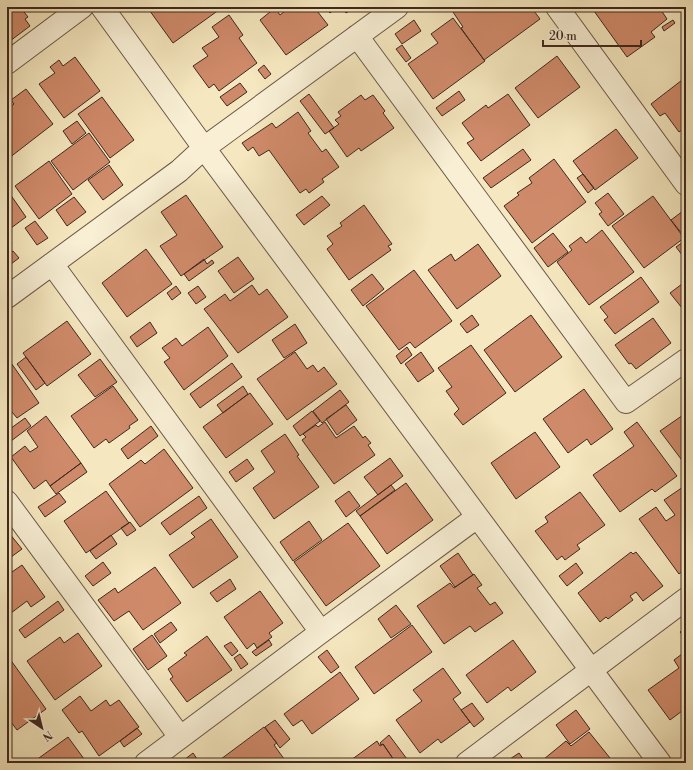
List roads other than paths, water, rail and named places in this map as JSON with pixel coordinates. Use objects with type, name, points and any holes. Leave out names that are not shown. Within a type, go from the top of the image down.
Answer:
[{"type":"street","points":[[7,63],[82,7]]},
{"type":"street","points":[[102,7],[204,148],[660,763]]},
{"type":"street","points":[[7,297],[179,171],[204,148],[397,7]]},
{"type":"street","points":[[557,7],[686,184]]},
{"type":"street","points":[[357,36],[626,402],[686,360]]},
{"type":"street","points":[[52,264],[321,632]]},
{"type":"street","points":[[7,502],[180,737]]},
{"type":"street","points":[[146,763],[321,632],[478,518]]},
{"type":"street","points":[[467,763],[590,669],[686,599]]}]
